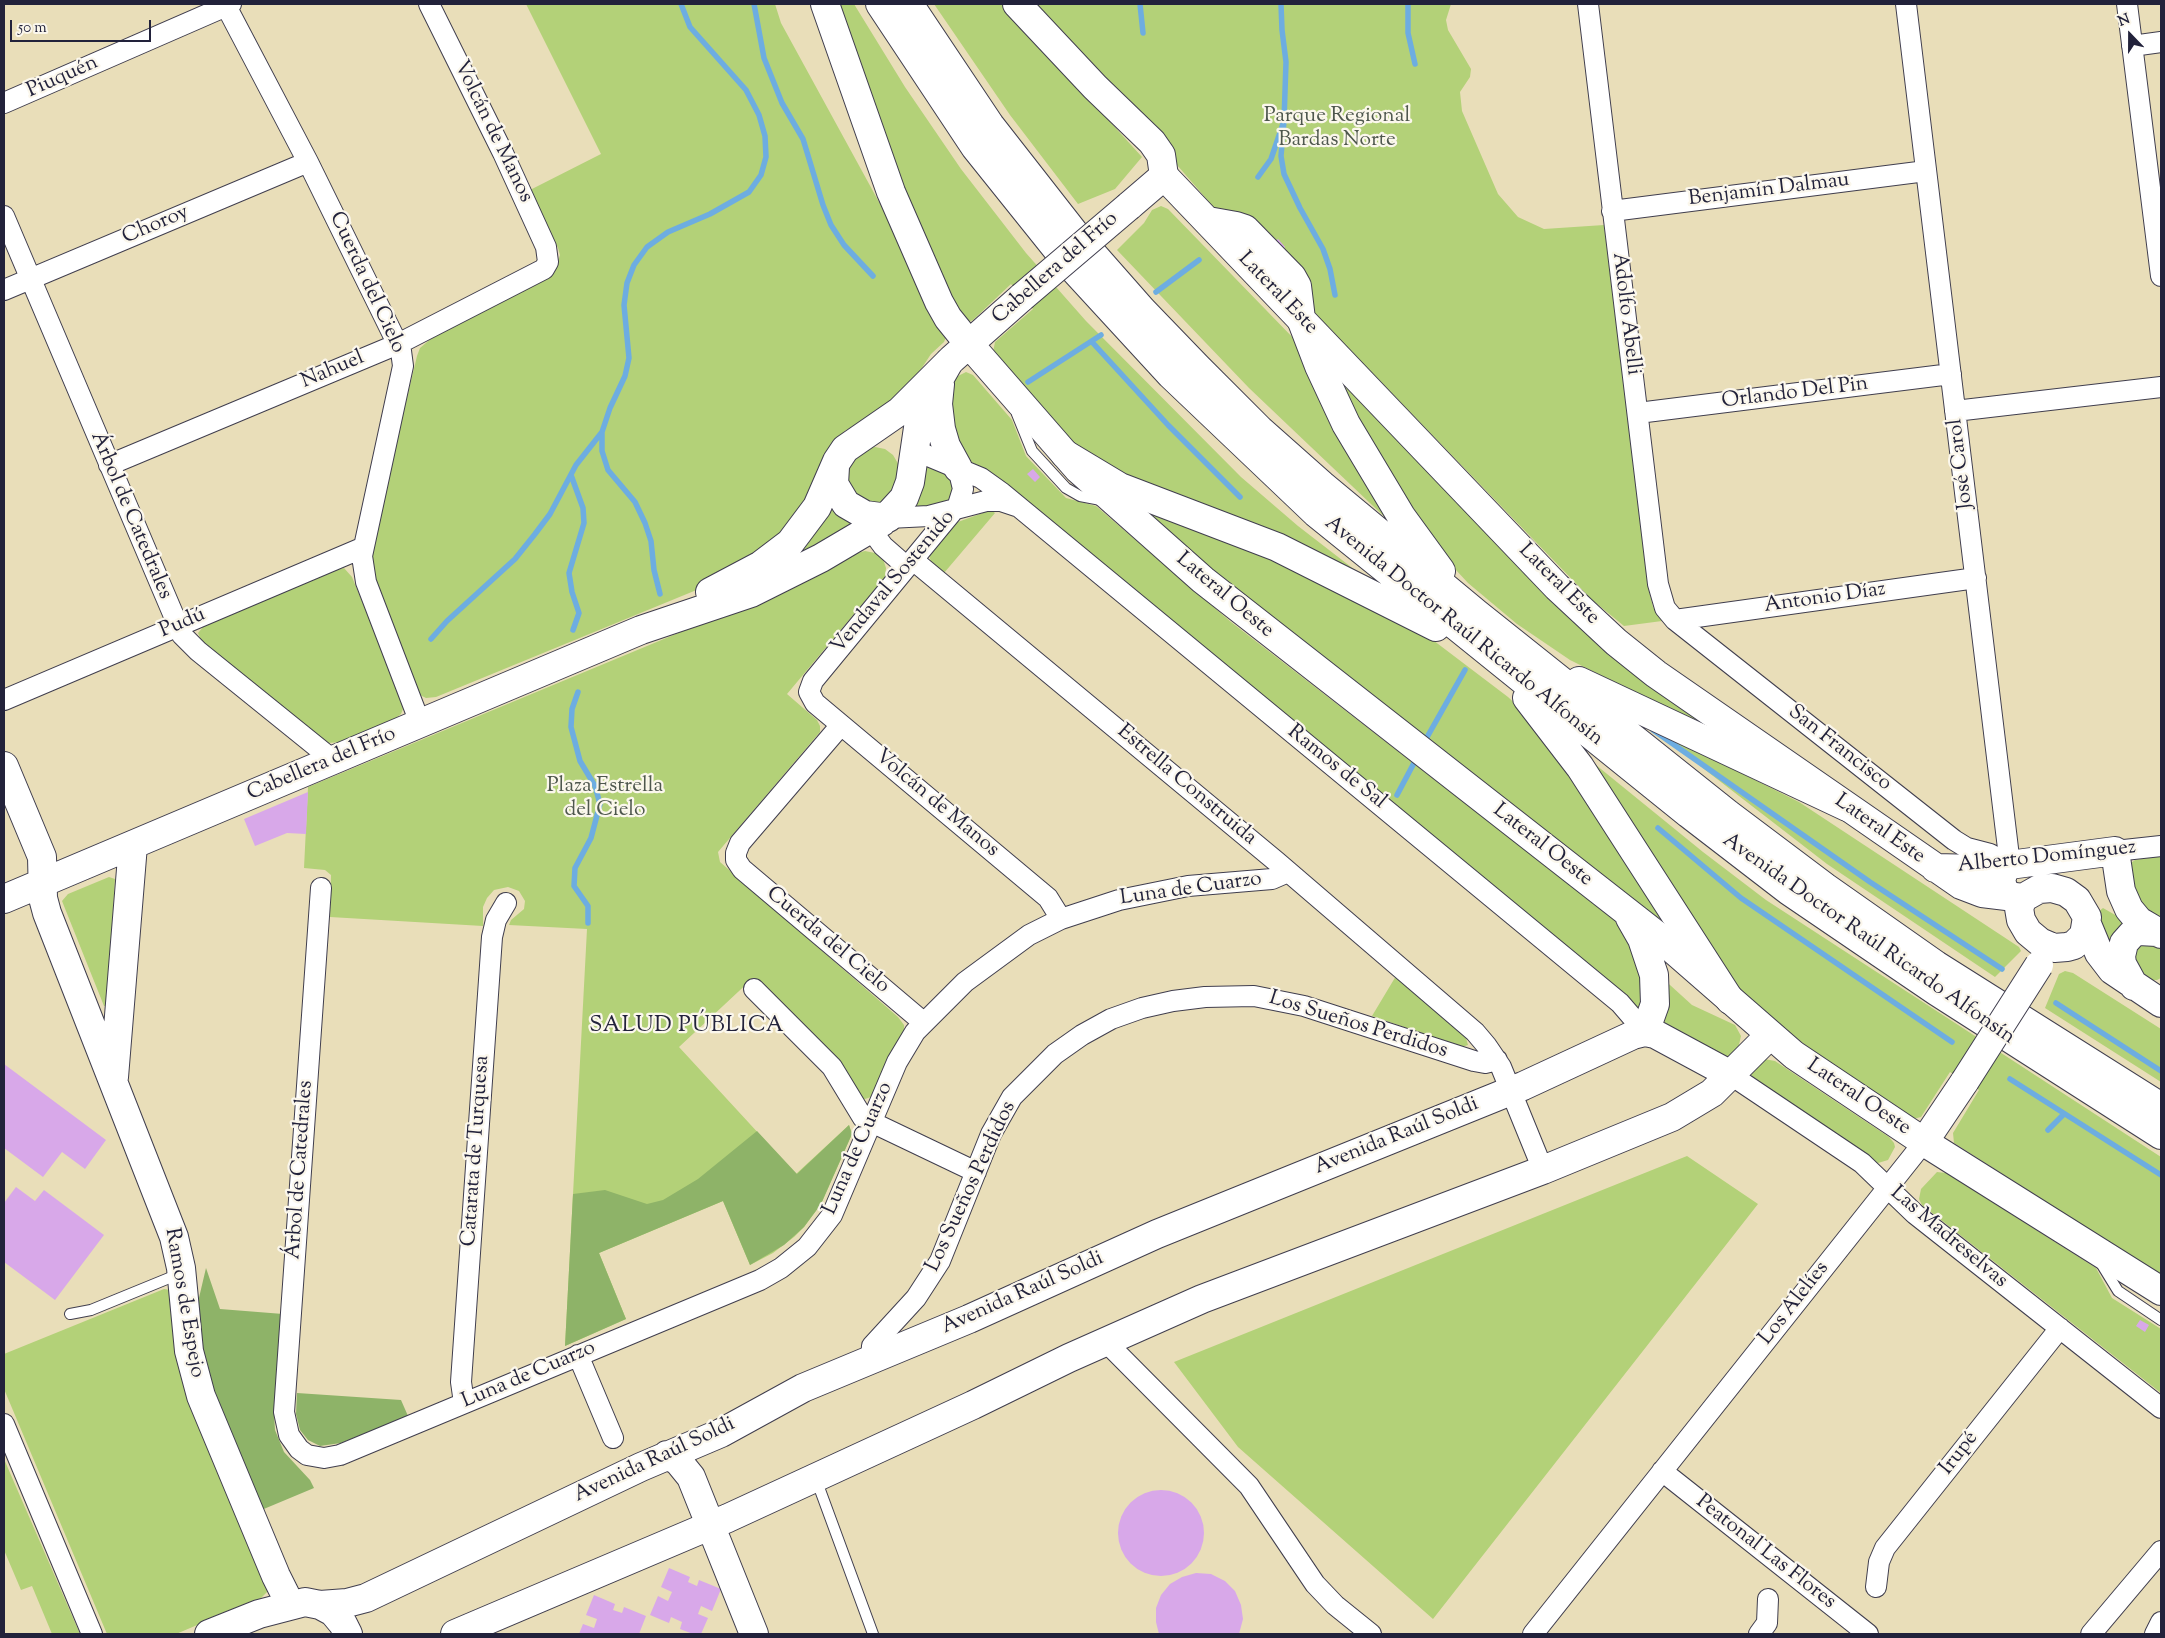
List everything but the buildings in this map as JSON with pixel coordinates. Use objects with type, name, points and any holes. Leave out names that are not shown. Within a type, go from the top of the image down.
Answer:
[{"type":"main road","name":"Lateral Oeste","points":[[825,4],[891,192],[939,302],[948,318],[968,344],[1065,454],[1116,503],[1228,601],[1674,949],[1770,1035],[1810,1067],[1924,1142],[2161,1291]]},
{"type":"main road","name":"Avenida Doctor Raúl Ricardo Alfonsín","points":[[880,4],[946,105],[999,177],[1068,263],[1137,339],[1214,417],[1316,513],[1689,814],[1789,891],[1936,991],[2161,1135]]},
{"type":"main road","name":"Avenida Doctor Raúl Ricardo Alfonsín","points":[[909,4],[960,82],[1016,160],[1076,235],[1142,310],[1260,430],[1380,536],[1728,814],[1838,897],[1936,965],[2161,1108]]},
{"type":"main road","points":[[1017,4],[1095,87],[1152,142],[1160,155],[1164,176],[1208,222],[1236,226],[1245,230],[1292,276],[1297,286],[1301,319],[1332,396],[1380,481],[1422,547],[1476,613]]},
{"type":"main road","name":"Cabellera del Frío","points":[[4,899],[640,630],[747,574],[782,551],[798,534],[811,516],[840,458],[894,417],[968,344],[1164,176]]},
{"type":"main road","name":"Lateral Este","points":[[1301,319],[1557,587],[1596,624],[1675,688],[1933,868],[2032,928]]},
{"type":"main road","name":"Cabellera del Frío","points":[[640,630],[723,604],[765,588],[898,506],[907,490],[922,412],[945,368]]},
{"type":"main road","points":[[945,368],[938,404],[941,429],[946,446],[958,468]]},
{"type":"main road","points":[[873,520],[846,504],[838,494],[834,478],[840,458],[864,439],[879,437],[914,450]]},
{"type":"main road","points":[[1065,454],[1099,476],[1131,492],[1251,536],[1316,565],[1494,658],[1580,768],[1730,1000]]},
{"type":"main road","points":[[1537,662],[1847,807]]},
{"type":"main road","name":"Ramos de Espejo","points":[[4,766],[42,857],[43,898],[47,913],[170,1227],[181,1274],[187,1340],[197,1384],[287,1606]]},
{"type":"main road","name":"Ramos de Espejo","points":[[114,1083],[133,845]]},
{"type":"main road","points":[[2086,911],[2066,892],[2052,888],[2039,889],[2032,928],[2079,941],[2087,930],[2086,911],[2109,858]]},
{"type":"main road","points":[[2109,858],[2121,891],[2133,915]]},
{"type":"main road","name":"Alberto Domínguez","points":[[1933,868],[1966,869],[2010,864],[2109,858]]},
{"type":"main road","name":"Los Alelíes","points":[[1924,1142],[1965,1081],[2032,928],[2050,873],[2109,858]]},
{"type":"main road","points":[[2010,864],[2039,868],[2061,881],[2086,911],[2104,962],[2135,987],[2161,1003]]},
{"type":"main road","points":[[2086,911],[2109,901],[2120,905],[2159,933]]},
{"type":"main road","points":[[1625,910],[1642,939],[1654,975],[1654,1004],[1645,1032],[1659,1035],[1731,1075]]},
{"type":"main road","points":[[2135,987],[2122,964],[2121,956],[2124,943],[2132,934],[2139,931],[2159,933]]},
{"type":"main road","points":[[2135,987],[2161,987]]},
{"type":"main road","name":"Avenida Raúl Soldi","points":[[208,1634],[247,1618],[287,1606],[305,1602],[320,1605],[347,1603],[366,1598],[666,1455],[721,1433],[803,1388],[969,1319],[1149,1238],[1512,1091],[1630,1036],[1645,1032]]},
{"type":"main road","points":[[455,1634],[711,1526],[973,1406],[1105,1341],[1219,1292],[1542,1170],[1680,1113],[1705,1098],[1731,1075],[1770,1035]]},
{"type":"main road","points":[[666,1455],[678,1460],[688,1472],[754,1634]]},
{"type":"main road","points":[[320,1605],[339,1618],[348,1634]]},
{"type":"main road","points":[[260,1634],[270,1617],[287,1606]]},
{"type":"street","name":"Volcán de Manos","points":[[429,4],[520,189],[546,247],[548,262]]},
{"type":"street","name":"Adolfo Abelli","points":[[1592,4],[1612,211],[1660,592],[1665,608],[1675,620]]},
{"type":"street","name":"José Carol","points":[[1906,4],[2010,864],[2005,880],[2032,928]]},
{"type":"street","points":[[2127,4],[2161,276]]},
{"type":"street","name":"Piuquén","points":[[4,103],[228,5]]},
{"type":"street","name":"Cuerda del Cielo","points":[[228,5],[398,344],[403,366],[362,548],[362,565],[366,582],[420,723]]},
{"type":"street","points":[[2132,46],[2161,42]]},
{"type":"street","name":"Choroy","points":[[4,290],[308,162]]},
{"type":"street","name":"Benjamín Dalmau","points":[[1612,211],[1926,170]]},
{"type":"street","name":"Árbol de Catedrales","points":[[4,216],[177,627],[198,651],[333,760]]},
{"type":"street","name":"Nahuel","points":[[109,465],[398,344],[538,274],[548,262]]},
{"type":"street","name":"Orlando Del Pin","points":[[1638,413],[1951,374]]},
{"type":"street","points":[[1956,411],[2161,386]]},
{"type":"street","name":"Ramos de Sal","points":[[914,450],[988,482],[1620,1003],[1645,1032]]},
{"type":"street","name":"Vendaval Sostenido","points":[[809,692],[813,681],[955,510],[961,500],[963,489],[958,468]]},
{"type":"street","name":"Ramos de Sal","points":[[873,520],[929,516],[993,500],[1008,503],[1022,510]]},
{"type":"street","name":"Estrella Construida","points":[[873,520],[883,546],[910,563],[1288,872],[1474,1032],[1497,1060],[1512,1091],[1542,1170]]},
{"type":"street","name":"Pudú","points":[[4,700],[362,548]]},
{"type":"street","name":"Antonio Díaz","points":[[1675,620],[1976,578]]},
{"type":"street","name":"San Francisco","points":[[1675,620],[1954,840],[1967,848],[1990,854],[2010,864]]},
{"type":"street","name":"Volcán de Manos","points":[[809,692],[815,703],[1048,898],[1061,918]]},
{"type":"street","name":"Cuerda del Cielo","points":[[841,725],[740,843],[736,856],[742,869],[923,1022]]},
{"type":"street","name":"Alberto Domínguez","points":[[2109,858],[2161,846]]},
{"type":"street","name":"Luna de Cuarzo","points":[[299,1449],[315,1458],[332,1457],[760,1280],[781,1268],[807,1247],[828,1221],[902,1053],[923,1022],[947,998],[995,958],[1029,935],[1061,918],[1095,906],[1188,886],[1272,879],[1288,872]]},
{"type":"street","name":"Árbol de Catedrales","points":[[299,1449],[289,1435],[284,1412],[321,888]]},
{"type":"street","name":"Catarata de Turquesa","points":[[464,1403],[461,1382],[492,937],[496,920],[506,903]]},
{"type":"street","points":[[754,990],[832,1067],[857,1111],[871,1123],[976,1172]]},
{"type":"street","name":"Los Sueños Perdidos","points":[[871,1360],[872,1346],[916,1298],[940,1261],[976,1172],[1004,1110],[1022,1085],[1044,1064],[1089,1030],[1126,1013],[1157,1004],[1213,996],[1271,998],[1312,1008],[1474,1061],[1485,1063],[1497,1060]]},
{"type":"street","name":"Las Madreselvas","points":[[1731,1075],[1848,1152],[1869,1169],[1915,1214],[2161,1408]]},
{"type":"street","name":"Los Alelíes","points":[[1534,1634],[1924,1142]]},
{"type":"street","name":"Irupé","points":[[1876,1587],[1879,1562],[1885,1548],[2060,1328]]},
{"type":"street","points":[[1105,1341],[1249,1486],[1315,1584],[1335,1605],[1371,1634]]},
{"type":"street","points":[[578,1356],[613,1438]]},
{"type":"street","points":[[4,1424],[92,1634]]},
{"type":"street","name":"Peatonal Las Flores","points":[[1662,1472],[1868,1634]]},
{"type":"street","points":[[2091,1634],[2161,1551]]},
{"type":"street","points":[[1759,1634],[1767,1623],[1768,1599]]},
{"type":"street","points":[[2155,1634],[2161,1622]]},
{"type":"lane","points":[[1010,391],[1029,447],[1066,488],[1080,496],[1116,503]]},
{"type":"lane","points":[[2093,1248],[2114,1288],[2161,1320]]},
{"type":"lane","points":[[70,1314],[91,1310],[181,1274]]},
{"type":"lane","points":[[816,1478],[873,1634]]},
{"type":"green space","points":[[526,4],[775,4],[781,23],[920,277],[947,335],[944,342],[931,354],[908,389],[874,419],[846,430],[835,440],[824,465],[789,530],[716,582],[436,697],[426,698],[418,694],[374,575],[371,547],[417,356],[420,348],[434,336],[550,274],[556,268],[560,255],[558,248],[530,190],[601,154]]},
{"type":"green space","points":[[832,4],[854,4],[905,87],[961,169],[1026,253],[1086,321],[1241,477],[1298,526],[1364,577],[1156,495],[1081,452],[993,352],[995,342],[1033,309],[1011,284],[973,320],[966,323],[955,318]]},
{"type":"green space","points":[[934,4],[1003,4],[1142,157],[1115,189],[1078,204],[1010,115]]},
{"type":"green space","name":"Parque Regional Bardas Norte","points":[[1031,4],[1451,4],[1446,20],[1448,30],[1471,69],[1470,77],[1460,92],[1462,111],[1498,194],[1518,217],[1544,229],[1604,225],[1649,591],[1653,607],[1662,621],[1624,626],[1591,599],[1315,314],[1306,281],[1279,252],[1285,247],[1272,244],[1216,210],[1145,128]]},
{"type":"green space","points":[[1161,206],[1168,209],[1299,344],[1393,525],[1249,388],[1117,250],[1144,223],[1152,210]]},
{"type":"green space","points":[[966,372],[973,375],[1012,420],[1026,456],[1066,498],[1096,506],[1231,622],[1621,924],[1637,955],[1692,1005],[1735,1025],[1741,1036],[1738,1049],[1727,1060],[1650,1018],[1009,486],[962,456],[946,399],[956,377]]},
{"type":"green space","points":[[1333,373],[1568,617],[1630,671],[1725,737],[1570,660],[1517,624],[1468,583],[1443,556],[1413,515]]},
{"type":"green space","points":[[865,448],[885,449],[893,455],[903,472],[893,498],[876,506],[851,495],[845,469],[849,460]]},
{"type":"green space","points":[[926,466],[949,476],[954,488],[952,501],[913,512]]},
{"type":"green space","points":[[829,504],[856,524],[746,582]]},
{"type":"green space","points":[[1145,509],[1250,542],[1421,631],[1508,697],[1534,721],[1676,933],[1219,578],[1147,514]]},
{"type":"green space","points":[[991,510],[995,513],[944,573],[931,562],[929,555],[955,523]]},
{"type":"green space","name":"Plaza Estrella del Cielo","points":[[865,551],[875,553],[883,559],[886,568],[885,577],[787,694],[817,720],[820,732],[718,852],[720,862],[898,1017],[904,1025],[904,1031],[871,1097],[862,1100],[832,1055],[753,978],[679,1047],[796,1174],[849,1125],[852,1134],[821,1204],[794,1237],[773,1253],[750,1265],[723,1201],[599,1253],[626,1319],[565,1346],[587,929],[509,925],[511,920],[524,909],[525,901],[519,891],[508,887],[494,890],[487,898],[483,907],[483,926],[330,917],[331,875],[325,870],[304,868],[308,787],[760,599],[854,554]]},
{"type":"green space","points":[[344,568],[352,577],[402,699],[403,709],[401,714],[392,721],[341,742],[328,743],[317,738],[201,640],[198,633],[203,627]]},
{"type":"green space","points":[[1651,728],[1799,802],[2019,947],[2021,951],[1995,977],[1827,864]]},
{"type":"green space","points":[[1580,752],[1703,852],[1766,900],[2161,1157],[2161,1275],[1954,1143],[1953,1133],[1979,1090],[1950,1072],[1921,1117],[1913,1119],[1816,1054],[1732,985]]},
{"type":"green space","points":[[2161,856],[2161,919],[2134,900],[2128,865],[2135,860]]},
{"type":"green space","points":[[109,877],[115,879],[107,1006],[104,1006],[62,901],[68,894]]},
{"type":"green space","points":[[2103,908],[2124,920],[2120,939],[2107,945],[2098,912]]},
{"type":"green space","points":[[2144,939],[2161,948],[2161,978],[2157,980],[2150,980],[2136,971],[2131,943]]},
{"type":"green space","points":[[2065,971],[2073,973],[2161,1029],[2161,1082],[2045,1008],[2059,974]]},
{"type":"green space","points":[[1396,976],[1466,1038],[1468,1045],[1462,1047],[1372,1016]]},
{"type":"green space","points":[[1764,1059],[1775,1061],[1889,1137],[1895,1147],[1888,1160],[1878,1163],[1753,1078],[1751,1074]]},
{"type":"green space","points":[[849,1125],[852,1134],[821,1204],[804,1227],[784,1245],[750,1265],[723,1201],[599,1253],[626,1319],[565,1346],[573,1194],[605,1190],[647,1204],[663,1200],[698,1179],[757,1131],[797,1174]]},
{"type":"green space","points":[[1687,1156],[1758,1204],[1433,1619],[1238,1447],[1174,1362]]},
{"type":"green space","points":[[1937,1172],[1946,1173],[2096,1268],[2112,1298],[2161,1329],[2161,1393],[1922,1205],[1919,1199],[1921,1189]]},
{"type":"green space","points":[[206,1268],[220,1309],[283,1314],[274,1414],[275,1430],[284,1452],[310,1480],[314,1488],[259,1511],[204,1374],[198,1302]]},
{"type":"green space","points":[[164,1289],[171,1290],[268,1591],[261,1598],[176,1634],[107,1634],[4,1389],[4,1354]]},
{"type":"green space","points":[[297,1393],[401,1400],[408,1416],[341,1443],[320,1446],[308,1440],[300,1430],[296,1414]]},
{"type":"green space","points":[[4,1459],[80,1634],[52,1634],[32,1586],[21,1590],[4,1550]]},
{"type":"waterway","points":[[660,594],[654,570],[651,541],[645,523],[635,502],[608,470],[602,451],[602,432],[610,408],[625,376],[629,358],[624,305],[627,283],[634,265],[647,247],[668,232],[710,214],[749,192],[761,175],[766,157],[765,136],[759,115],[746,90],[690,27],[681,4]]},
{"type":"waterway","points":[[754,4],[764,58],[782,103],[803,139],[831,225],[844,245],[873,276]]},
{"type":"waterway","points":[[1140,4],[1143,33]]},
{"type":"waterway","points":[[1258,177],[1271,159],[1284,121],[1286,62],[1281,4]]},
{"type":"waterway","points":[[1408,4],[1408,33],[1415,64]]},
{"type":"waterway","points":[[1284,121],[1281,156],[1284,174],[1323,249],[1330,269],[1335,295]]},
{"type":"waterway","points":[[1156,292],[1199,260]]},
{"type":"waterway","points":[[1028,382],[1101,335]]},
{"type":"waterway","points":[[1092,342],[1168,425],[1240,497]]},
{"type":"waterway","points":[[431,639],[447,621],[515,559],[550,514],[576,465],[602,432]]},
{"type":"waterway","points":[[571,475],[583,508],[584,523],[569,573],[572,592],[579,613],[573,630]]},
{"type":"waterway","points":[[1426,739],[1465,670]]},
{"type":"waterway","points":[[578,692],[572,709],[571,727],[580,761],[595,786],[600,804],[591,838],[575,868],[574,886],[588,906],[588,923]]},
{"type":"waterway","points":[[1653,730],[1870,882],[2002,969]]},
{"type":"waterway","points":[[1397,795],[1414,763]]},
{"type":"waterway","points":[[1658,828],[1741,898],[1952,1042]]},
{"type":"waterway","points":[[2056,1003],[2161,1071]]},
{"type":"waterway","points":[[2010,1079],[2161,1175]]},
{"type":"waterway","points":[[2048,1130],[2064,1114]]},
{"type":"district","name":"SALUD PÚBLICA","points":[[687,1027]]}]
